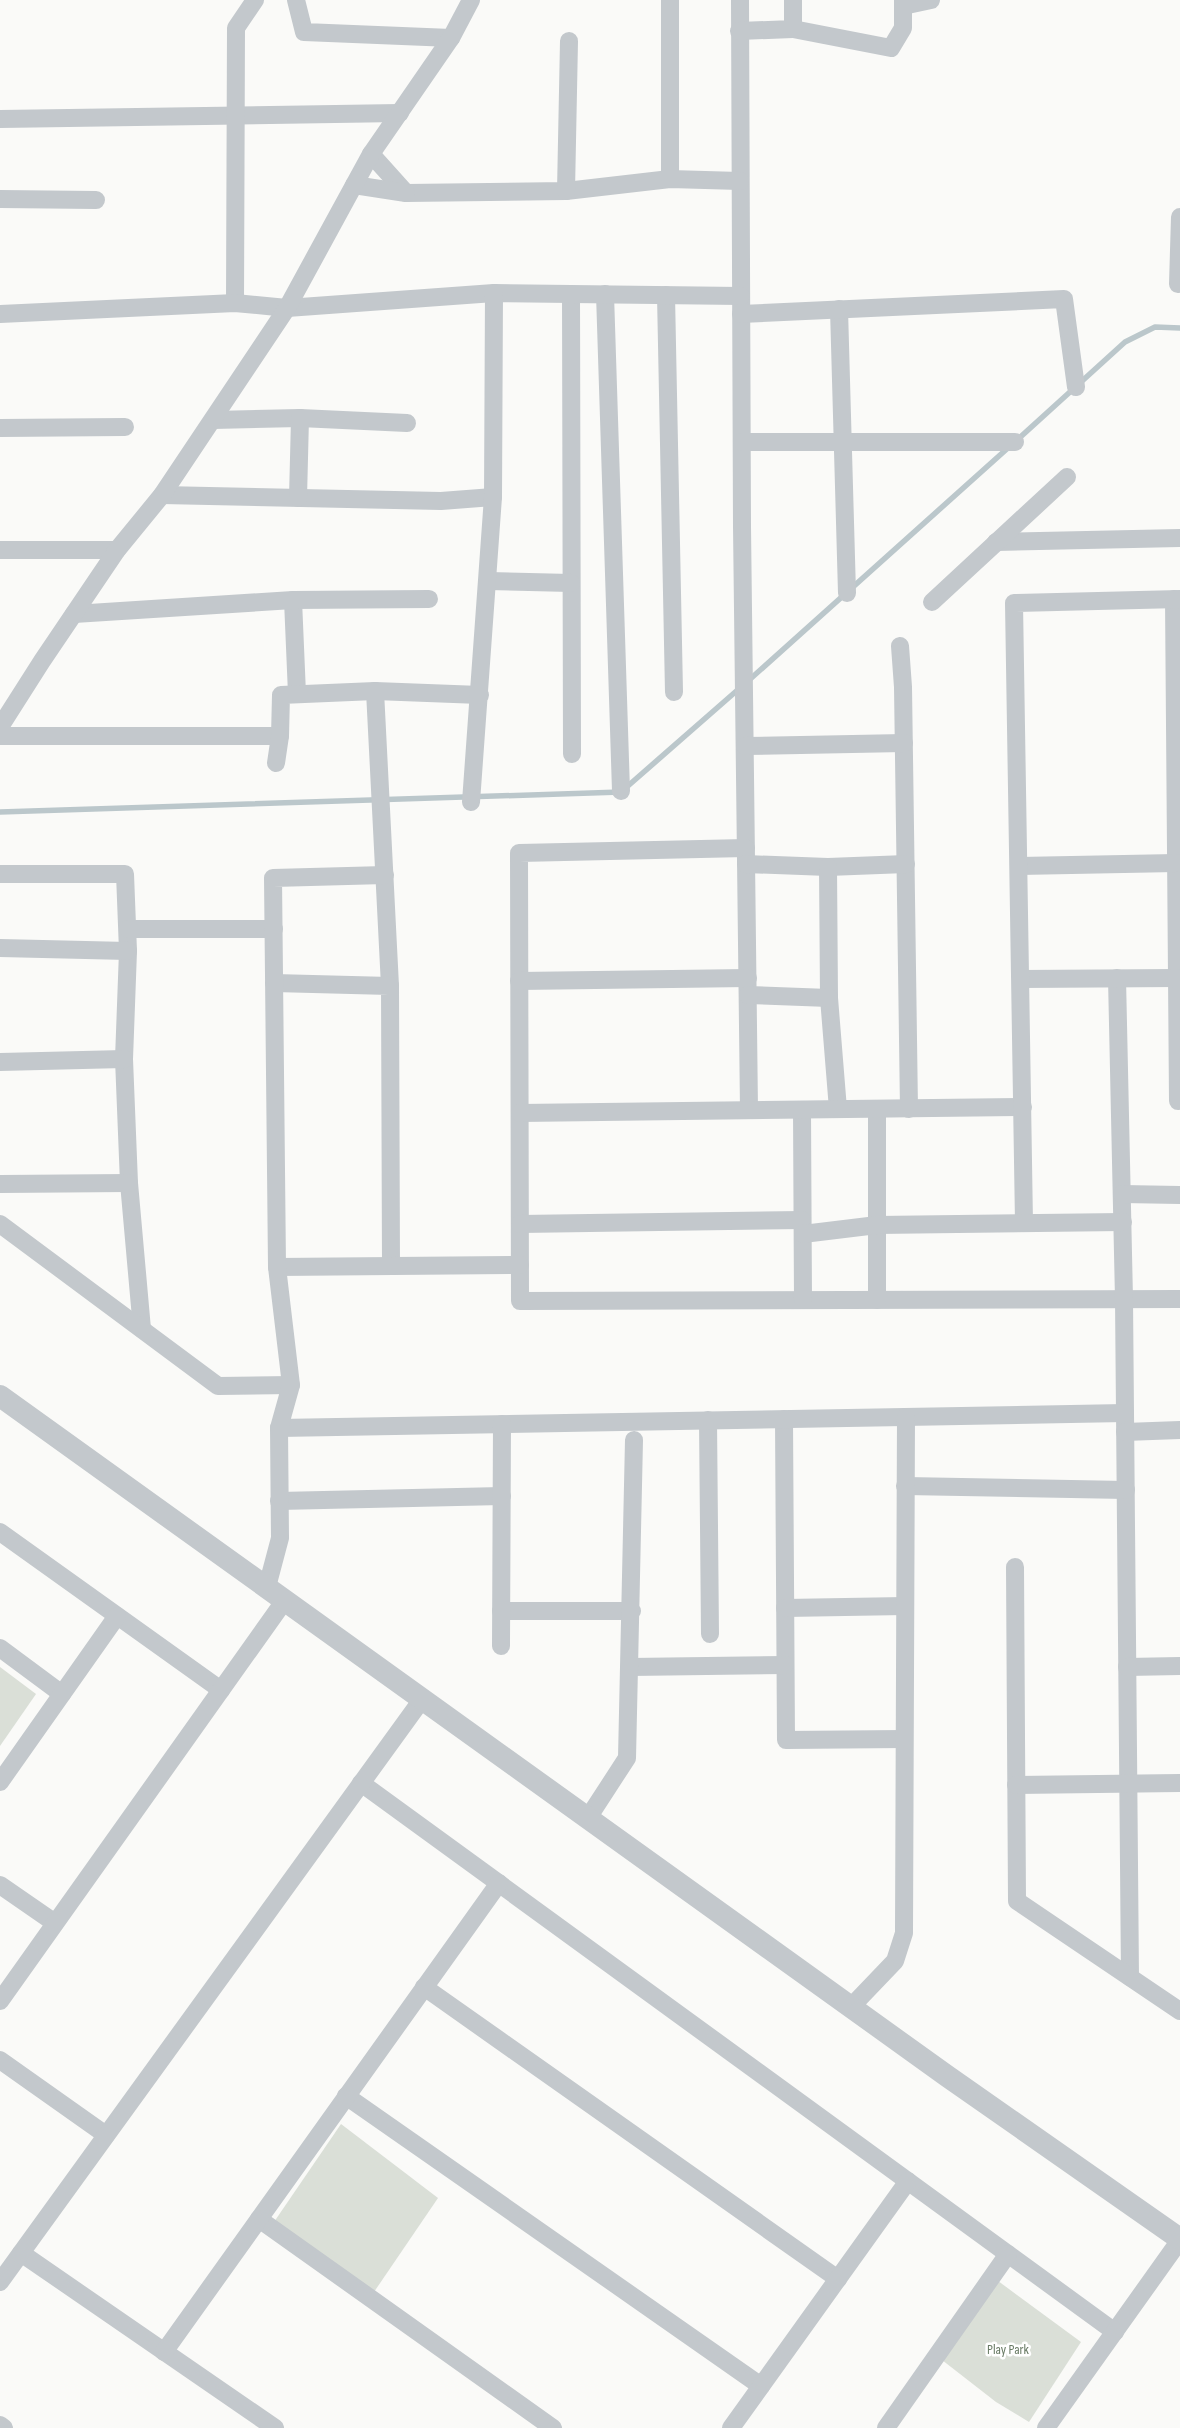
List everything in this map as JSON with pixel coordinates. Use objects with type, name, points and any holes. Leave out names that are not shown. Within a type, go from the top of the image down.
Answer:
[{"type":"street","points":[[235,303],[236,28],[256,0]]},
{"type":"street","points":[[296,0],[304,32],[451,38]]},
{"type":"street","points":[[0,727],[117,550],[162,496],[287,308],[371,154],[451,38],[471,0]]},
{"type":"street","points":[[670,0],[670,179]]},
{"type":"street","points":[[740,0],[742,442],[749,1110]]},
{"type":"street","points":[[793,0],[793,29]]},
{"type":"street","points":[[739,32],[793,29],[891,48],[903,28],[903,3],[931,0]]},
{"type":"street","points":[[566,191],[569,41]]},
{"type":"street","points":[[0,119],[400,113]]},
{"type":"street","points":[[371,154],[406,192]]},
{"type":"street","points":[[354,185],[406,192],[566,191],[670,179],[740,180]]},
{"type":"street","points":[[0,199],[96,200]]},
{"type":"street","points":[[1178,284],[1180,217]]},
{"type":"street","points":[[0,314],[235,303],[287,308],[494,292],[741,296]]},
{"type":"street","points":[[471,802],[493,497],[494,292]]},
{"type":"street","points":[[571,294],[572,754]]},
{"type":"street","points":[[605,294],[621,792]]},
{"type":"street","points":[[666,295],[674,692]]},
{"type":"street","points":[[741,314],[1064,299],[1076,387]]},
{"type":"street","points":[[839,309],[848,593]]},
{"type":"street","points":[[213,420],[300,418],[407,423]]},
{"type":"street","points":[[298,498],[300,418]]},
{"type":"street","points":[[0,428],[125,427]]},
{"type":"street","points":[[742,442],[1015,442]]},
{"type":"street","points":[[932,602],[1067,477]]},
{"type":"street","points":[[162,496],[441,501],[493,497]]},
{"type":"street","points":[[996,542],[1180,538]]},
{"type":"street","points":[[0,550],[117,550]]},
{"type":"street","points":[[488,581],[571,583]]},
{"type":"street","points":[[74,614],[293,600],[429,599]]},
{"type":"street","points":[[1024,1223],[1014,603],[1177,599],[1178,791],[1176,863],[1178,1101]]},
{"type":"street","points":[[293,600],[297,694]]},
{"type":"street","points":[[900,646],[904,743],[909,1109]]},
{"type":"street","points":[[276,763],[280,736],[281,694],[375,691],[480,695]]},
{"type":"street","points":[[375,691],[390,986],[391,1266]]},
{"type":"street","points":[[0,736],[280,736]]},
{"type":"street","points":[[745,746],[904,743]]},
{"type":"street","points":[[906,864],[828,867],[746,856],[519,853],[520,1301],[1180,1299]]},
{"type":"street","points":[[1019,866],[1176,863]]},
{"type":"street","points":[[828,867],[829,998],[838,1110]]},
{"type":"street","points":[[0,874],[125,874],[128,951],[124,1059],[129,1182],[142,1329]]},
{"type":"street","points":[[0,2001],[222,1690],[276,1594],[280,1538],[278,1428],[290,1386],[277,1267],[273,878],[385,875]]},
{"type":"street","points":[[128,929],[274,929]]},
{"type":"street","points":[[0,948],[128,951]]},
{"type":"street","points":[[1117,978],[1123,1222],[1130,1976]]},
{"type":"street","points":[[1020,979],[1177,978]]},
{"type":"street","points":[[520,981],[748,987],[829,998]]},
{"type":"street","points":[[274,983],[390,986]]},
{"type":"street","points":[[0,1062],[124,1059]]},
{"type":"street","points":[[520,1113],[1023,1107]]},
{"type":"street","points":[[877,1109],[878,1300]]},
{"type":"street","points":[[802,1110],[803,1300]]},
{"type":"street","points":[[0,1184],[129,1182]]},
{"type":"street","points":[[1122,1194],[1180,1195]]},
{"type":"street","points":[[520,1224],[802,1227],[877,1224],[1123,1222]]},
{"type":"street","points":[[0,1224],[218,1386],[290,1386]]},
{"type":"street","points":[[277,1267],[520,1265]]},
{"type":"street","points":[[0,1396],[851,2007],[1180,2240],[1046,2428]]},
{"type":"street","points":[[278,1428],[1125,1413]]},
{"type":"street","points":[[851,2007],[895,1961],[904,1933],[906,1417]]},
{"type":"street","points":[[784,1419],[786,1740],[904,1739]]},
{"type":"street","points":[[708,1420],[710,1634]]},
{"type":"street","points":[[501,1646],[502,1424]]},
{"type":"street","points":[[1125,1432],[1180,1430]]},
{"type":"street","points":[[588,1818],[627,1758],[632,1610],[634,1440]]},
{"type":"street","points":[[905,1486],[1126,1490]]},
{"type":"street","points":[[279,1501],[502,1496]]},
{"type":"street","points":[[0,1532],[222,1690]]},
{"type":"street","points":[[1015,1567],[1016,1901],[1180,2011]]},
{"type":"street","points":[[785,1608],[905,1606]]},
{"type":"street","points":[[501,1611],[632,1610]]},
{"type":"street","points":[[0,1782],[117,1616]]},
{"type":"street","points":[[0,1648],[62,1694]]},
{"type":"street","points":[[630,1667],[785,1665]]},
{"type":"street","points":[[1127,1667],[1180,1666]]},
{"type":"street","points":[[0,2282],[423,1698]]},
{"type":"street","points":[[361,1783],[1115,2332]]},
{"type":"street","points":[[1016,1785],[1180,1783]]},
{"type":"street","points":[[164,2352],[499,1883]]},
{"type":"street","points":[[0,1885],[55,1923]]},
{"type":"street","points":[[424,1987],[838,2279]]},
{"type":"street","points":[[0,2060],[106,2135]]},
{"type":"street","points":[[346,2096],[761,2386]]},
{"type":"street","points":[[731,2428],[908,2181]]},
{"type":"street","points":[[259,2219],[553,2428]]},
{"type":"street","points":[[21,2253],[275,2428]]},
{"type":"street","points":[[886,2428],[1008,2254]]},
{"type":"street","points":[[0,2425],[4,2428]]},
{"type":"green space","points":[[0,1667],[36,1694],[0,1746]]},
{"type":"green space","points":[[341,2124],[438,2198],[374,2292],[274,2222]]},
{"type":"green space","name":"Play Park","points":[[994,2278],[1081,2342],[1029,2422],[996,2402],[942,2360]]},
{"type":"waterway","points":[[1016,441],[1125,342],[1155,327],[1180,328]]},
{"type":"waterway","points":[[748,681],[1009,447]]},
{"type":"waterway","points":[[0,812],[621,792],[741,687]]}]
